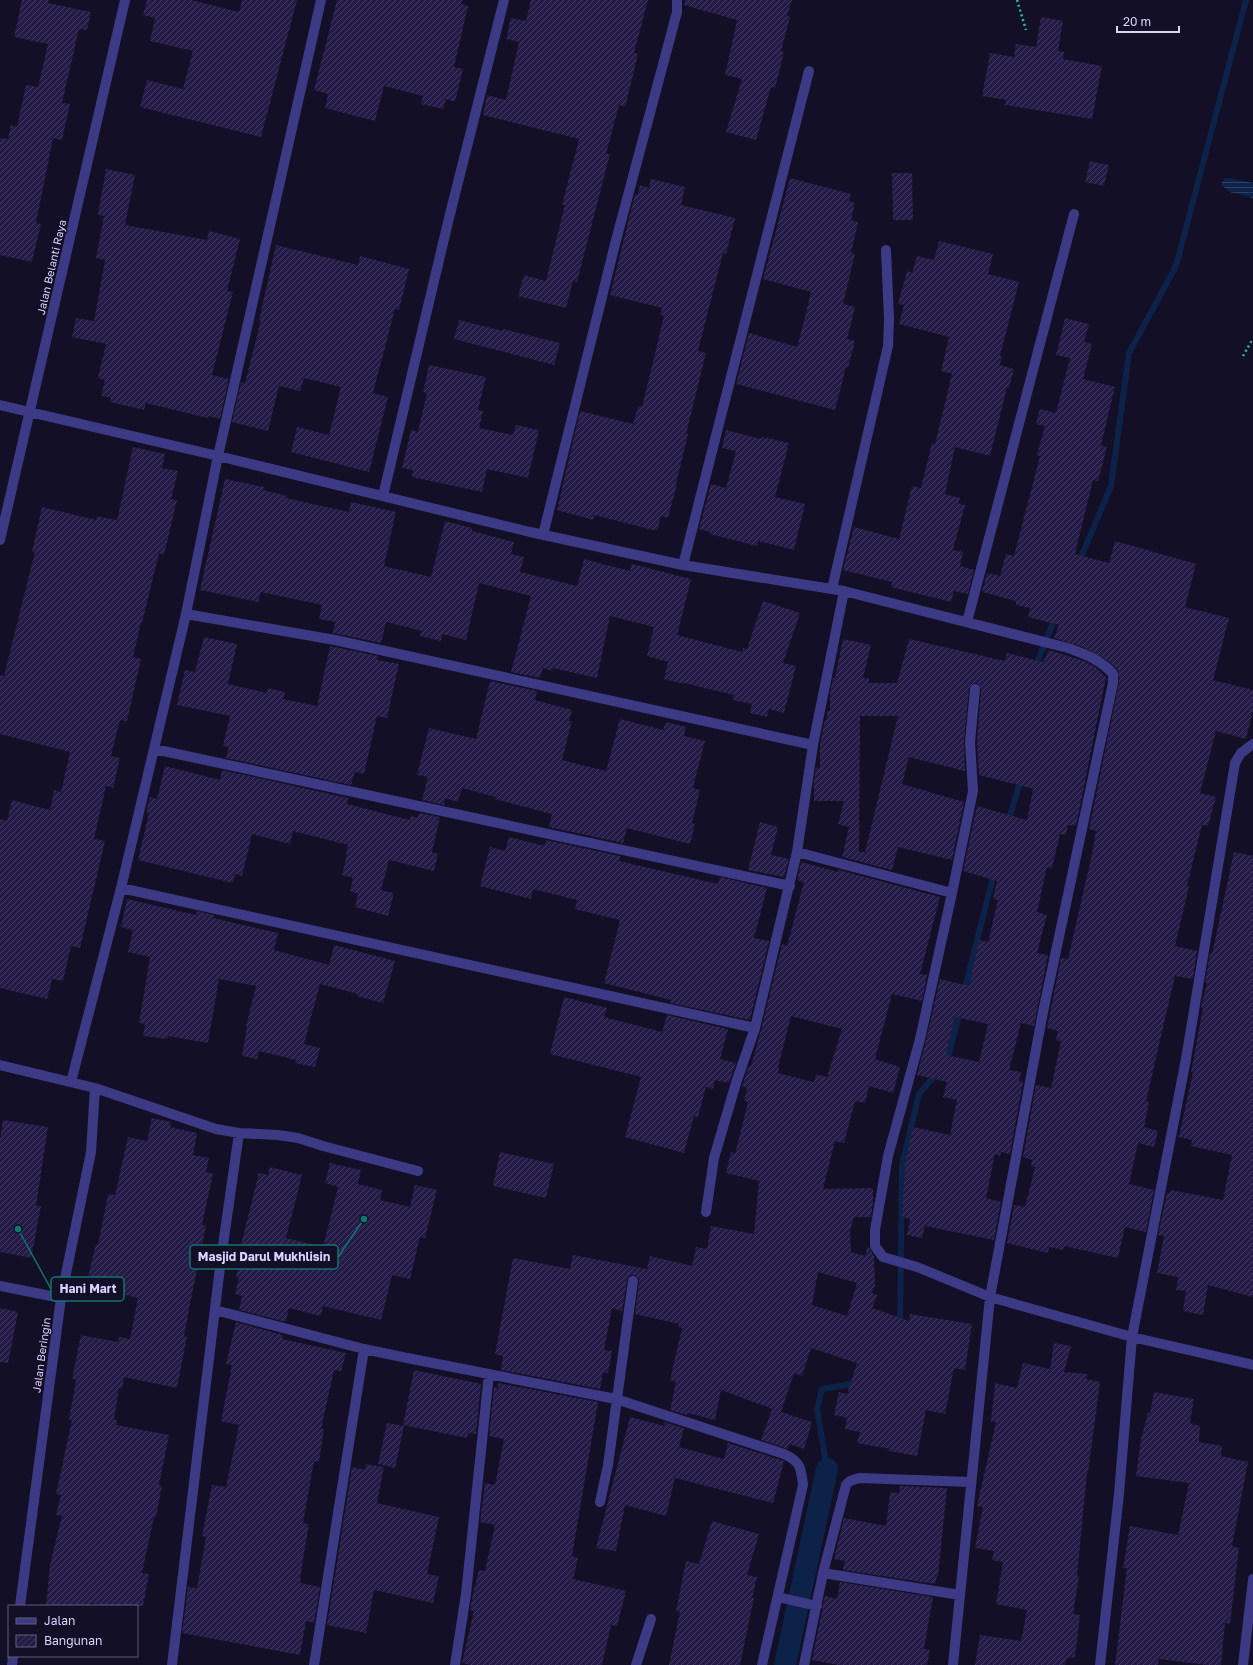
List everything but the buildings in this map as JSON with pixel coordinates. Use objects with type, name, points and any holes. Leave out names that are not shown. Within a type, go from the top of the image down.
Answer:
[{"type":"street","name":"Jalan Belanti Raya","points":[[0,540],[125,0]]},
{"type":"street","points":[[71,1082],[121,888],[186,614],[218,456],[321,0]]},
{"type":"street","points":[[382,496],[449,218],[504,0]]},
{"type":"street","points":[[543,535],[615,244],[677,12],[677,0]]},
{"type":"street","points":[[683,565],[809,71]]},
{"type":"street","points":[[967,622],[1074,214]]},
{"type":"street","points":[[832,590],[888,346],[889,319],[886,250]]},
{"type":"street","points":[[0,405],[543,535],[683,565],[844,591],[1068,648],[1086,655],[1106,666],[1113,674],[1113,683],[1043,1012],[990,1297],[953,1665]]},
{"type":"street","points":[[706,1212],[714,1158],[736,1083],[755,1028],[790,886],[797,852],[813,745],[844,591]]},
{"type":"street","points":[[186,614],[335,640],[813,745]]},
{"type":"street","points":[[975,689],[970,742],[973,792],[920,1039],[888,1156],[875,1230],[875,1246],[883,1257],[917,1268],[990,1297],[1132,1337],[1253,1365]]},
{"type":"street","points":[[1100,1665],[1119,1494],[1132,1337],[1186,1060],[1235,764],[1241,753],[1253,744]]},
{"type":"street","points":[[154,749],[790,886]]},
{"type":"street","points":[[797,852],[952,893]]},
{"type":"street","points":[[121,888],[755,1028]]},
{"type":"street","points":[[0,1065],[95,1088],[216,1129],[239,1133],[278,1135],[298,1138],[418,1171]]},
{"type":"street","name":"Jalan Beringin","points":[[20,1605],[61,1298],[91,1152],[95,1088]]},
{"type":"street","points":[[172,1665],[221,1259],[239,1133]]},
{"type":"street","points":[[600,1502],[608,1465],[633,1281]]},
{"type":"street","points":[[0,1286],[61,1298]]},
{"type":"street","points":[[215,1310],[364,1349],[616,1399],[777,1451],[795,1459],[802,1470],[803,1485],[783,1598],[762,1665]]},
{"type":"street","points":[[314,1665],[364,1349]]},
{"type":"street","points":[[455,1665],[466,1594],[489,1374]]},
{"type":"street","points":[[804,1665],[815,1605],[843,1491],[846,1485],[850,1481],[859,1478],[971,1482]]},
{"type":"street","points":[[823,1573],[960,1595]]},
{"type":"street","points":[[1243,1665],[1253,1578]]},
{"type":"street","points":[[783,1598],[815,1605]]},
{"type":"street","points":[[636,1665],[651,1619]]},
{"type":"path","points":[[1018,0],[1026,30]]},
{"type":"path","points":[[1243,356],[1251,342],[1253,342]]},
{"type":"water","points":[[1224,178],[1253,183],[1253,198],[1230,192],[1221,185]]},
{"type":"waterway","points":[[1079,562],[1111,486],[1129,353],[1176,266],[1246,0]]},
{"type":"waterway","points":[[1035,667],[1056,616]]},
{"type":"waterway","points":[[1008,822],[1021,779]]},
{"type":"waterway","points":[[964,992],[994,873]]},
{"type":"waterway","points":[[947,1062],[960,1011]]},
{"type":"waterway","points":[[900,1325],[902,1165],[919,1094],[937,1073]]},
{"type":"waterway","points":[[827,1469],[817,1409],[822,1389],[858,1383]]},
{"type":"waterway","points":[[785,1665],[827,1469]]},
{"type":"place","name":"Masjid Darul Mukhlisin","points":[[364,1219]]},
{"type":"place","name":"Hani Mart","points":[[18,1229]]}]
